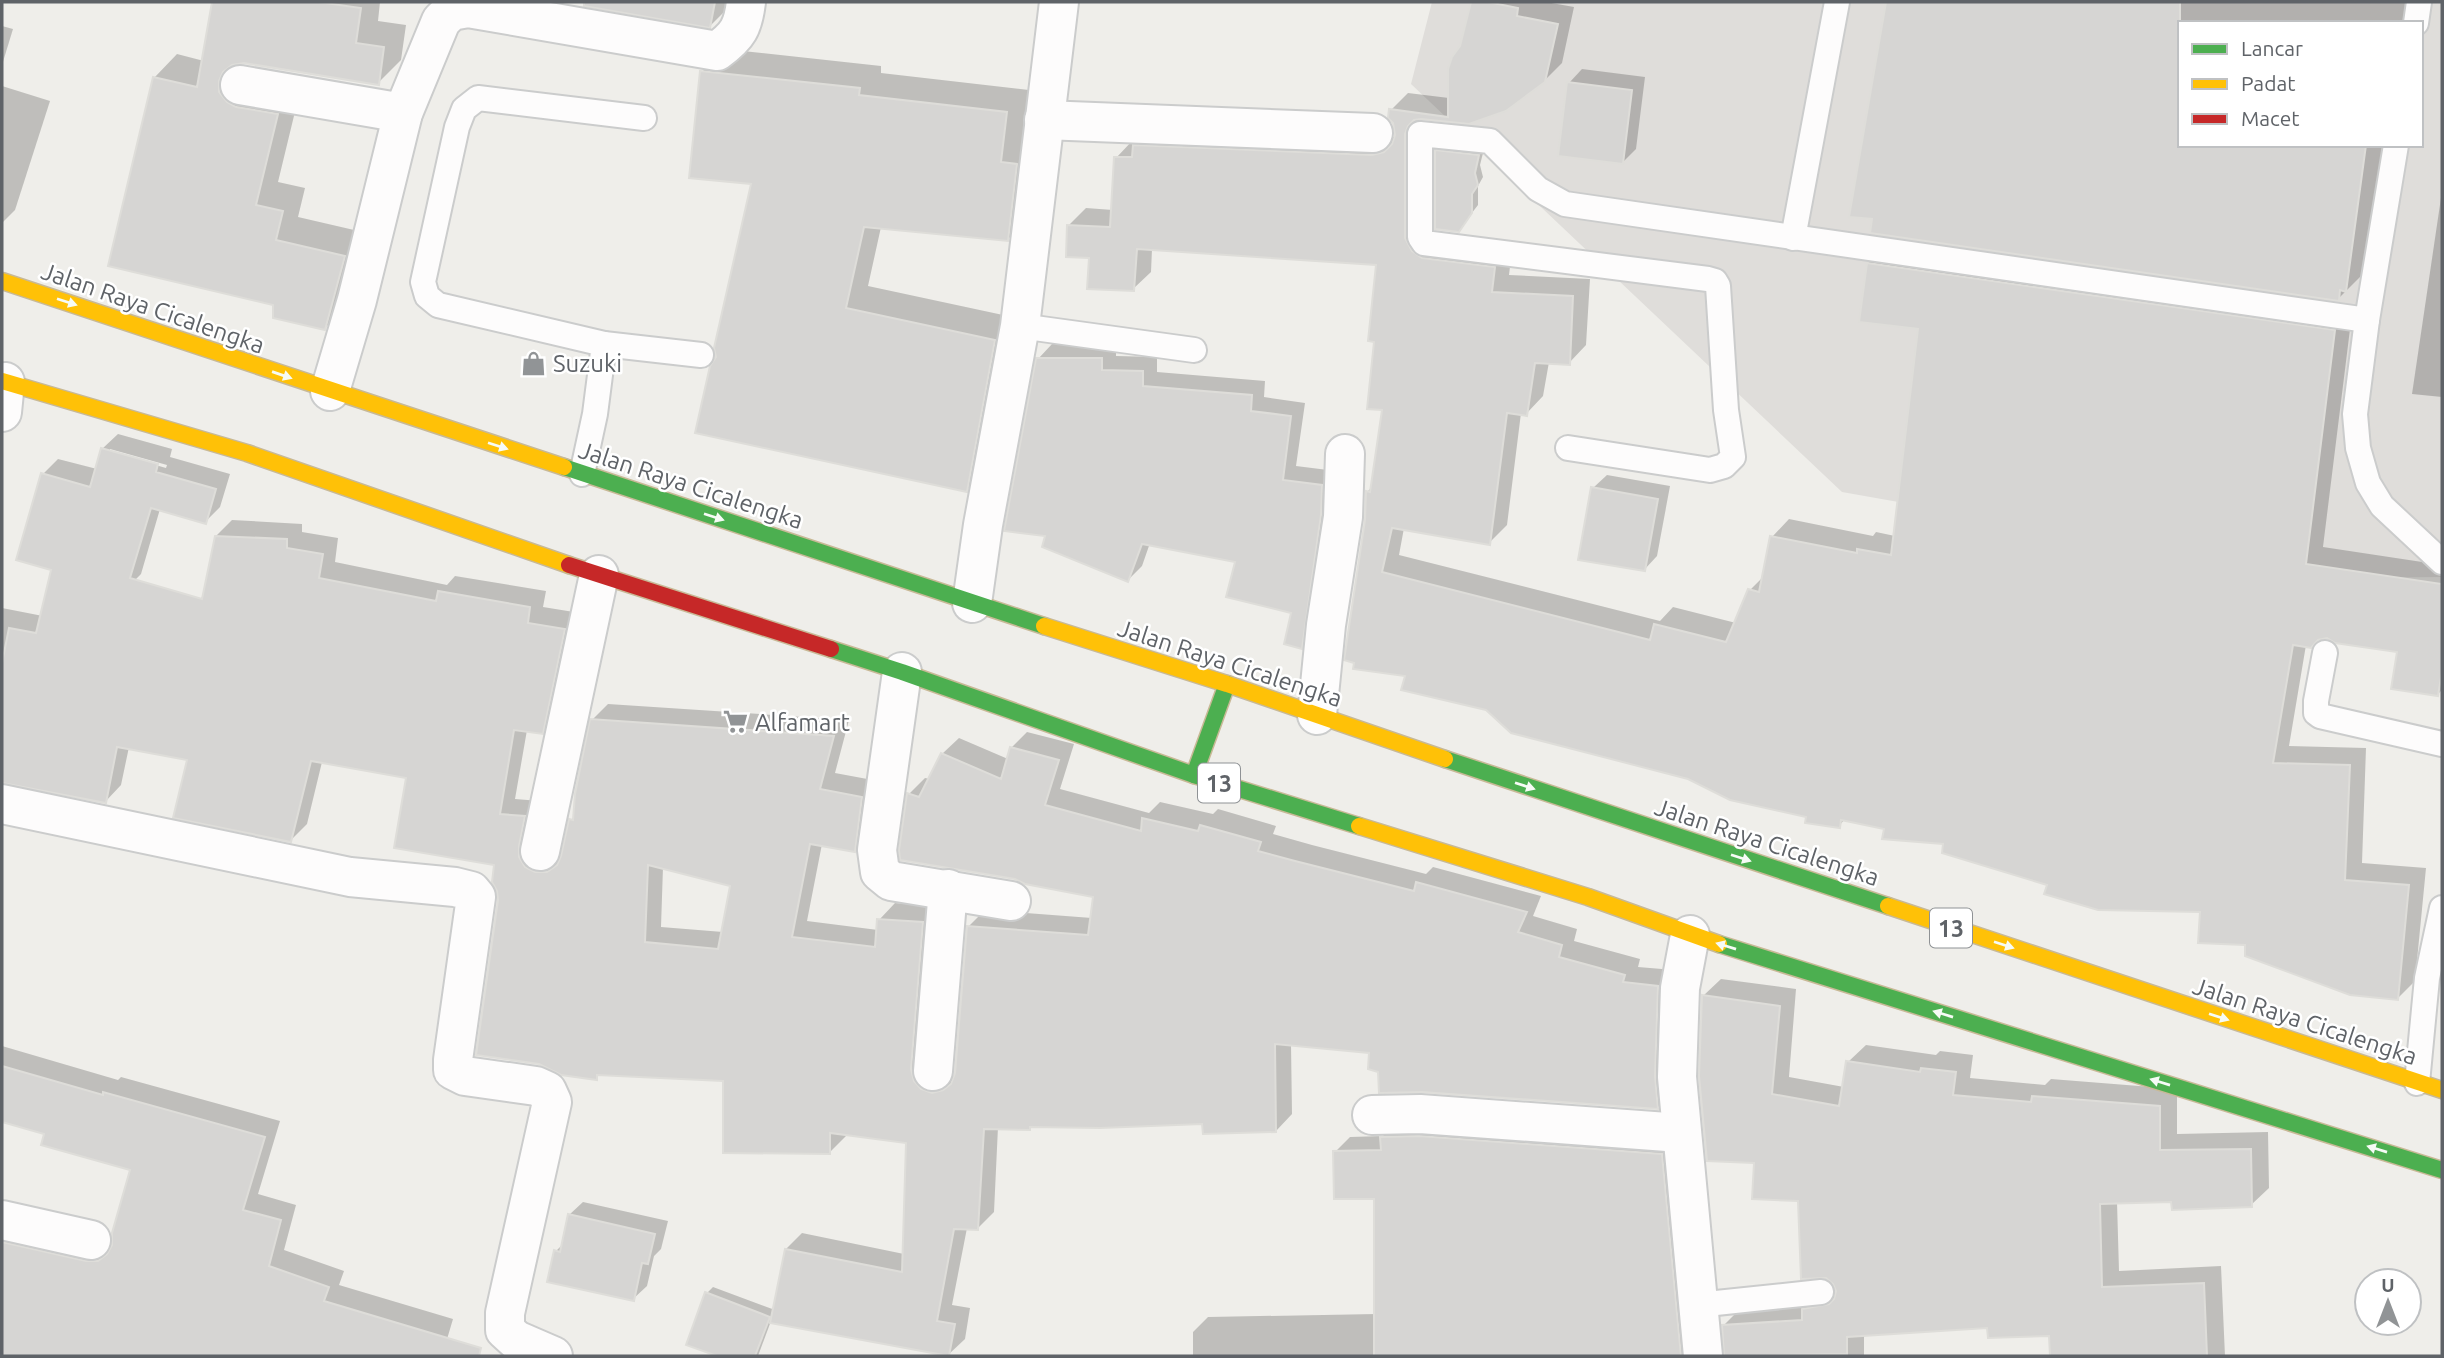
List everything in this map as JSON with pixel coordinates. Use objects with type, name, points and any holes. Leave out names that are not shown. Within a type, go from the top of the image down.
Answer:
[{"type":"highway","name":"Jalan Raya Cicalengka","points":[[2,281],[972,603],[1227,684],[2442,1090]]},
{"type":"highway","name":"13","points":[[3,392],[247,453],[598,576],[902,672],[1194,775],[1588,897],[1690,935],[2442,1170]]},
{"type":"highway","points":[[1194,775],[1227,684]]},
{"type":"street","points":[[330,391],[357,300],[403,113],[441,21],[451,11],[468,8],[716,51],[731,41],[744,23],[746,2]]},
{"type":"street","points":[[972,603],[983,525],[1020,326],[1059,2]]},
{"type":"street","points":[[240,85],[403,113]]},
{"type":"street","points":[[1044,120],[1373,133]]},
{"type":"street","points":[[1317,715],[1326,625],[1343,517],[1345,454]]},
{"type":"street","points":[[540,850],[598,576]]},
{"type":"street","points":[[902,672],[877,850],[880,872],[891,881],[1011,901]]},
{"type":"street","points":[[2,804],[350,877],[455,887],[471,891],[476,897],[453,1070],[465,1076],[536,1086],[547,1091],[551,1102],[505,1312],[505,1330],[516,1340],[553,1356]]},
{"type":"street","points":[[933,1071],[948,889]]},
{"type":"street","points":[[1690,935],[1680,988],[1677,1045],[1681,1133],[1703,1356]]},
{"type":"street","points":[[1372,1115],[1420,1114],[1681,1133]]},
{"type":"street","points":[[2,1220],[91,1240]]},
{"type":"lane","points":[[1793,238],[1837,2]]},
{"type":"lane","points":[[2416,21],[2419,2]]},
{"type":"lane","points":[[644,118],[478,98],[464,109],[457,127],[423,282],[427,296],[438,304],[604,344],[701,355]]},
{"type":"lane","points":[[1568,448],[1710,470],[1724,466],[1733,457],[1726,410],[1718,286],[1715,281],[1708,279],[1424,243],[1420,237],[1420,134],[1490,141],[1538,188],[1565,204],[2367,320]]},
{"type":"lane","points":[[2396,147],[2367,320],[2355,414],[2358,448],[2368,483],[2382,506],[2442,562]]},
{"type":"lane","points":[[1020,326],[1194,350]]},
{"type":"lane","points":[[582,474],[595,414],[604,344]]},
{"type":"lane","points":[[2325,653],[2316,713],[2442,744]]},
{"type":"lane","points":[[2417,1083],[2427,978],[2442,908]]},
{"type":"lane","points":[[1697,1305],[1821,1292]]},
{"type":"shaded area","points":[[1432,2],[2442,2],[2442,577],[2328,578],[1842,492],[1411,84]]},
{"type":"building","points":[[212,2],[318,2],[361,8],[356,43],[384,47],[379,85],[244,63],[232,65],[223,72],[219,81],[219,92],[227,102],[236,107],[278,114],[256,205],[283,211],[276,240],[345,256],[325,330],[273,318],[273,305],[108,266],[153,77],[197,87]]},
{"type":"building","points":[[584,2],[715,2],[710,28],[584,6]]},
{"type":"building","points":[[1471,2],[1488,2],[1518,8],[1517,16],[1558,24],[1545,82],[1506,111],[1469,124],[1421,119],[1414,120],[1408,126],[1405,134],[1405,238],[1412,251],[1422,258],[1495,267],[1492,292],[1573,296],[1570,365],[1535,363],[1527,416],[1507,413],[1490,545],[1392,528],[1382,572],[1650,640],[1654,624],[1726,642],[1748,589],[1759,592],[1770,536],[1857,553],[1857,549],[1891,555],[1918,329],[1859,322],[1867,263],[2335,330],[2306,564],[2442,584],[2442,671],[2438,696],[2391,689],[2397,652],[2335,643],[2327,638],[2318,640],[2311,648],[2293,645],[2273,763],[2350,765],[2345,880],[2409,885],[2398,1000],[2350,995],[2245,956],[2245,945],[2198,943],[2200,912],[2098,910],[2044,894],[2047,885],[1942,853],[1943,844],[1882,839],[1884,829],[1841,820],[1840,828],[1805,823],[1806,817],[1730,800],[1688,779],[1511,733],[1486,710],[1401,690],[1405,676],[1353,669],[1354,663],[1344,660],[1365,520],[1366,491],[1370,492],[1382,410],[1367,409],[1374,342],[1368,341],[1376,265],[1137,249],[1134,291],[1087,289],[1089,258],[1066,257],[1067,225],[1110,227],[1114,157],[1132,157],[1133,145],[1372,155],[1384,152],[1392,144],[1395,135],[1393,123],[1388,118],[1389,109],[1448,117],[1448,69],[1460,46]]},
{"type":"building","points":[[1886,2],[2180,2],[2178,147],[2366,147],[2346,292],[2340,290],[2339,301],[1870,233],[1872,219],[1849,217]]},
{"type":"building","points":[[700,71],[860,88],[859,95],[1007,112],[1001,162],[1017,164],[1008,241],[864,227],[846,308],[995,340],[967,492],[695,433],[710,366],[716,357],[714,348],[751,184],[689,178]]},
{"type":"building","points":[[1567,82],[1632,90],[1623,164],[1558,156]]},
{"type":"building","points":[[1435,150],[1479,155],[1475,173],[1478,185],[1472,194],[1472,213],[1459,232],[1435,229]]},
{"type":"building","points":[[1036,358],[1102,358],[1102,370],[1143,371],[1143,386],[1252,395],[1251,411],[1291,416],[1283,480],[1322,485],[1321,515],[1302,649],[1284,644],[1291,613],[1226,597],[1235,562],[1142,544],[1128,582],[1042,547],[1045,536],[1004,531]]},
{"type":"building","points":[[101,448],[158,464],[156,472],[216,489],[206,524],[151,508],[130,578],[202,599],[215,536],[287,539],[287,548],[323,554],[319,578],[436,601],[438,591],[530,607],[528,623],[565,629],[543,734],[514,730],[500,814],[525,816],[519,857],[525,867],[535,872],[547,872],[557,865],[561,856],[569,819],[573,820],[575,794],[590,719],[834,736],[820,789],[862,797],[855,852],[810,844],[792,937],[875,947],[877,919],[923,922],[911,1069],[914,1081],[921,1089],[932,1093],[943,1090],[951,1084],[955,1073],[967,926],[1088,935],[1093,897],[1025,884],[1015,879],[900,860],[907,793],[919,797],[941,753],[1001,779],[1010,747],[1059,760],[1045,805],[1141,831],[1142,818],[1198,831],[1200,825],[1261,842],[1258,851],[1295,861],[1414,891],[1416,882],[1527,912],[1518,932],[1562,945],[1559,957],[1625,975],[1623,982],[1658,986],[1655,1076],[1658,1109],[1422,1092],[1379,1093],[1378,1072],[1368,1069],[1369,1053],[1275,1044],[1276,1132],[1203,1134],[1202,1124],[984,1129],[978,1230],[954,1229],[937,1321],[955,1324],[949,1356],[770,1323],[785,1249],[902,1272],[906,1143],[830,1133],[830,1154],[723,1153],[723,1081],[597,1075],[597,1080],[561,1075],[539,1064],[476,1055],[498,900],[492,882],[494,865],[394,848],[406,778],[311,761],[291,842],[173,818],[187,760],[117,747],[106,803],[2,783],[2,663],[9,628],[36,633],[51,570],[16,560],[41,473],[90,487]],"holes":[[[648,865],[730,886],[718,949],[645,942]]]},
{"type":"building","points":[[1591,487],[1658,499],[1645,571],[1578,560]]},
{"type":"building","points":[[1702,995],[1780,1006],[1772,1094],[1839,1106],[1846,1061],[1920,1072],[1921,1068],[1956,1072],[1953,1095],[2031,1102],[2032,1096],[2160,1106],[2160,1150],[2251,1149],[2252,1207],[2172,1210],[2171,1202],[2100,1204],[2102,1287],[2204,1283],[2207,1356],[2050,1356],[2049,1336],[1988,1338],[1987,1328],[1847,1337],[1847,1354],[1724,1356],[1722,1325],[1802,1320],[1802,1309],[1829,1304],[1836,1291],[1826,1278],[1801,1279],[1798,1201],[1752,1199],[1754,1163],[1707,1161],[1699,1076]]},
{"type":"building","points":[[2,1066],[265,1137],[243,1210],[281,1220],[269,1266],[329,1287],[324,1301],[481,1348],[479,1356],[2,1356],[2,1242],[86,1261],[98,1261],[107,1254],[112,1245],[112,1233],[130,1170],[41,1145],[44,1134],[2,1122]]},
{"type":"building","points":[[1419,1136],[1662,1154],[1681,1356],[1374,1356],[1374,1199],[1334,1199],[1333,1151],[1381,1150],[1380,1137]]},
{"type":"building","points":[[568,1214],[655,1234],[648,1264],[642,1263],[634,1301],[547,1282],[554,1250],[560,1252]]},
{"type":"building","points":[[705,1292],[770,1317],[755,1356],[717,1356],[686,1345]]},
{"type":"traffic: fast","points":[[564,467],[1044,626]]},
{"type":"traffic: fast","points":[[831,649],[1194,775],[1359,826]]},
{"type":"traffic: fast","points":[[1194,775],[1227,684]]},
{"type":"traffic: fast","points":[[1445,759],[1888,906]]},
{"type":"traffic: fast","points":[[1719,944],[2442,1170]]},
{"type":"traffic: slow","points":[[2,281],[564,467]]},
{"type":"traffic: slow","points":[[2,381],[247,453],[569,565]]},
{"type":"traffic: slow","points":[[1044,626],[1227,684],[1445,759]]},
{"type":"traffic: slow","points":[[1359,826],[1588,897],[1719,944]]},
{"type":"traffic: slow","points":[[1888,906],[2442,1090]]},
{"type":"traffic: jam","points":[[569,565],[831,649]]},
{"type":"place","name":"Suzuki","points":[[533,363]]},
{"type":"place","name":"Alfamart","points":[[735,722]]}]
